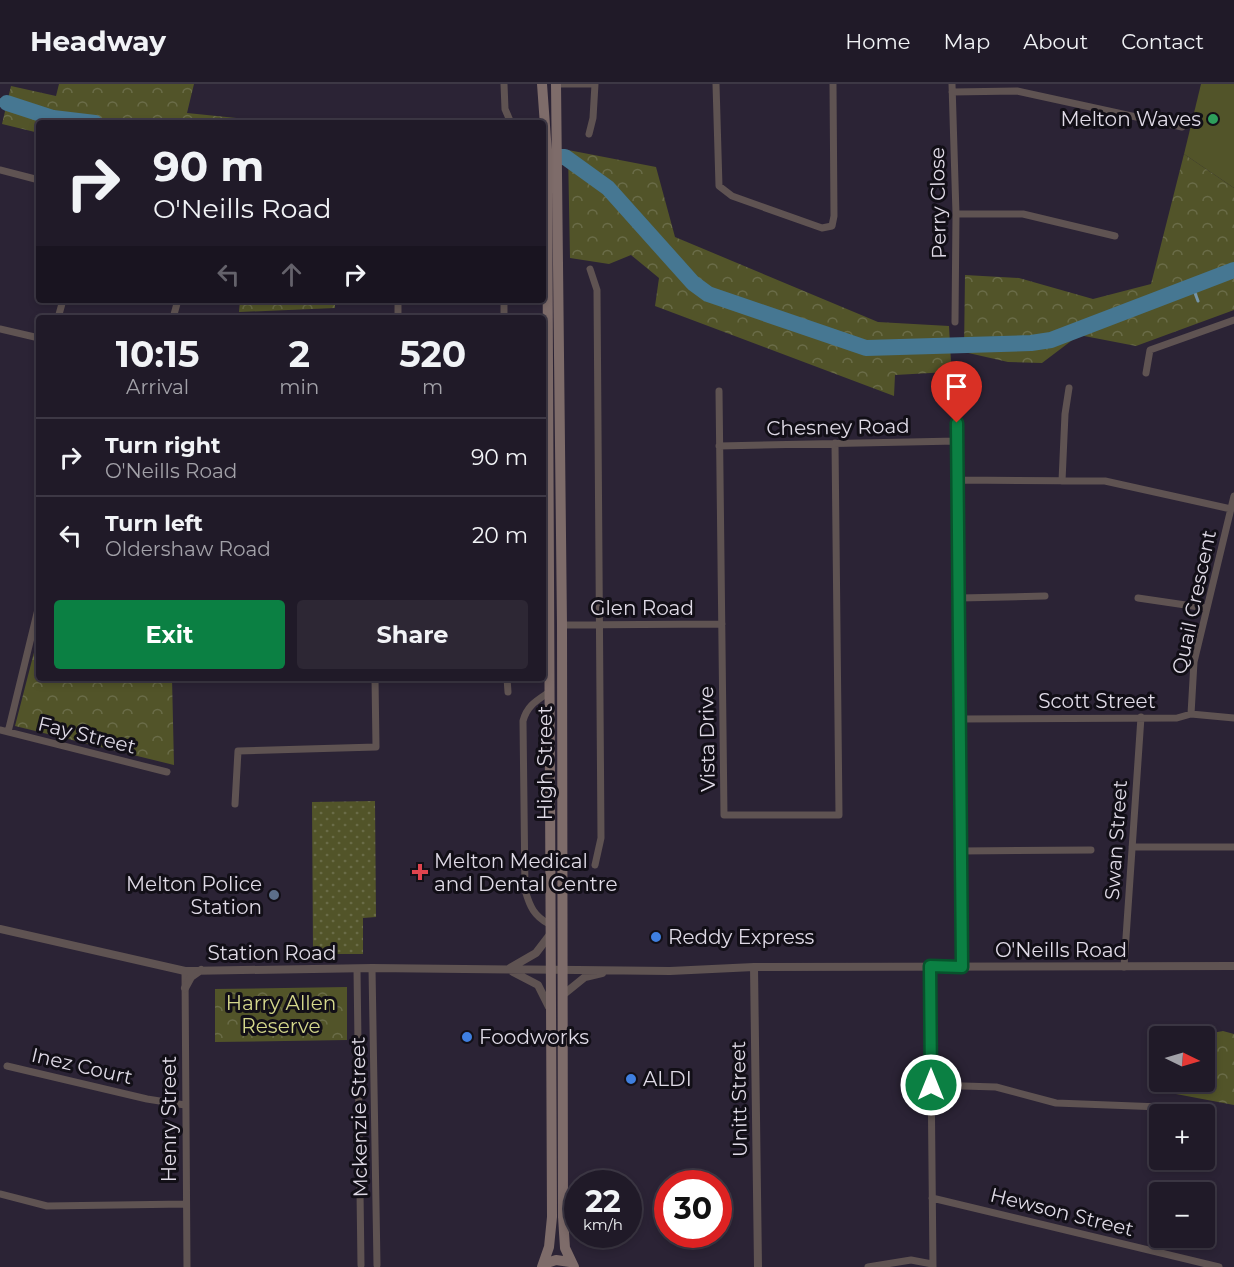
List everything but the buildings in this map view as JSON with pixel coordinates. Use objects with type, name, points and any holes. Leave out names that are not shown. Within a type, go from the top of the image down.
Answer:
[{"type":"main road","points":[[542,84],[556,84]]},
{"type":"main road","name":"High Street","points":[[542,84],[552,152]]},
{"type":"main road","name":"High Street","points":[[546,413],[552,152],[556,84]]},
{"type":"main road","name":"High Street","points":[[552,167],[562,625],[563,1217],[564,1239],[575,1265]]},
{"type":"main road","points":[[546,454],[559,452]]},
{"type":"main road","name":"High Street","points":[[542,1266],[549,1247],[552,1217],[548,693],[550,623],[546,488]]},
{"type":"main road","points":[[550,623],[562,625]]},
{"type":"main road","points":[[542,1266],[556,1260],[575,1265]]},
{"type":"street","points":[[504,84],[505,109],[510,120]]},
{"type":"street","points":[[556,84],[595,84],[593,118],[589,134]]},
{"type":"street","points":[[716,84],[719,186],[732,196],[822,228],[832,226],[834,216],[833,84]]},
{"type":"street","points":[[952,88],[1017,91],[1182,127]]},
{"type":"street","name":"Perry Close","points":[[952,88],[956,214],[955,322]]},
{"type":"street","points":[[0,170],[36,179]]},
{"type":"street","points":[[956,214],[1023,214],[1114,236]]},
{"type":"street","points":[[590,269],[597,291],[601,625],[601,838],[595,865]]},
{"type":"street","points":[[1146,373],[1150,350],[1234,320]]},
{"type":"street","points":[[0,329],[36,338]]},
{"type":"street","points":[[957,367],[962,967]]},
{"type":"street","points":[[1062,481],[1065,414],[1069,388]]},
{"type":"street","name":"Vista Drive","points":[[719,391],[724,815],[839,815],[835,443]]},
{"type":"street","name":"Chesney Road","points":[[719,446],[957,441]]},
{"type":"street","points":[[958,480],[1105,481],[1231,510]]},
{"type":"street","name":"Quail Crescent","points":[[1191,714],[1194,662],[1234,496]]},
{"type":"street","points":[[960,597],[1045,596]]},
{"type":"street","points":[[1138,598],[1206,608]]},
{"type":"street","points":[[8,732],[36,617]]},
{"type":"street","name":"Glen Road","points":[[562,625],[722,624]]},
{"type":"street","points":[[235,804],[238,752],[376,747],[375,681]]},
{"type":"street","name":"High Street","points":[[507,681],[508,692]]},
{"type":"street","name":"High Street","points":[[548,693],[534,702],[525,712],[523,722],[525,890],[531,908],[538,918],[549,924]]},
{"type":"street","name":"Scott Street","points":[[960,719],[1177,718],[1191,714],[1234,717]]},
{"type":"street","name":"Swan Street","points":[[1124,966],[1141,717]]},
{"type":"street","name":"Fay Street","points":[[0,730],[167,772]]},
{"type":"street","points":[[1132,848],[1234,847]]},
{"type":"street","points":[[961,851],[1091,850]]},
{"type":"street","name":"Station Road","points":[[0,929],[185,970],[564,969]]},
{"type":"street","points":[[507,969],[532,957],[549,936]]},
{"type":"street","points":[[868,1267],[912,1260],[932,1265],[930,966]]},
{"type":"street","name":"O'Neills Road","points":[[564,969],[1234,966]]},
{"type":"street","name":"Unitt Street","points":[[754,967],[758,1267]]},
{"type":"street","name":"Mckenzie Street","points":[[372,968],[378,1266]]},
{"type":"street","points":[[185,988],[191,977],[202,969]]},
{"type":"street","name":"Mckenzie Street","points":[[357,969],[359,1266]]},
{"type":"street","points":[[507,969],[538,985],[551,1013]]},
{"type":"street","name":"Henry Street","points":[[185,970],[187,1267]]},
{"type":"street","points":[[564,994],[572,985],[585,977],[614,970]]},
{"type":"street","name":"Inez Court","points":[[7,1066],[147,1099],[185,1105]]},
{"type":"street","points":[[931,1085],[996,1087],[1056,1103],[1149,1107]]},
{"type":"street","points":[[0,1194],[47,1206],[186,1204]]},
{"type":"street","name":"Hewson Street","points":[[932,1198],[1219,1267]]},
{"type":"street","points":[[359,1266],[378,1266]]},
{"type":"green space","points":[[59,84],[194,84],[187,113],[255,120],[36,120],[36,132],[2,124],[11,86],[56,96]]},
{"type":"green space","name":"Melton Waves","points":[[1201,84],[1234,84],[1234,188],[1184,154]]},
{"type":"green space","points":[[568,150],[656,167],[675,237],[878,322],[949,326],[951,362],[948,372],[895,375],[894,396],[655,306],[659,278],[631,255],[609,264],[570,258]]},
{"type":"green space","points":[[1184,154],[1234,188],[1234,310],[1136,346],[1079,335],[1042,363],[1008,362],[964,352],[965,275],[1019,278],[1093,299],[1151,284]]},
{"type":"green space","points":[[240,303],[335,303],[335,308],[239,312]]},
{"type":"green space","points":[[36,645],[36,681],[172,681],[174,765],[15,726]]},
{"type":"green space","points":[[375,801],[376,917],[363,918],[363,954],[313,954],[312,802]]},
{"type":"green space","name":"Harry Allen Reserve","points":[[347,987],[347,1040],[215,1042],[215,989]]},
{"type":"green space","points":[[1223,1031],[1234,1034],[1234,1105],[1175,1092],[1215,1092],[1215,1032]]},
{"type":"waterway","points":[[1,100],[7,103]]},
{"type":"waterway","points":[[7,103],[53,118],[70,120]]},
{"type":"waterway","points":[[546,157],[565,157],[608,188],[693,283],[708,294],[866,348],[1031,343],[1051,340],[1234,270]]},
{"type":"waterway","points":[[1192,285],[1198,301]]},
{"type":"place","name":"Melton Waves","points":[[1213,119]]},
{"type":"place","name":"Melton Medical and Dental Centre","points":[[420,872]]},
{"type":"place","name":"Melton Police Station","points":[[274,895]]},
{"type":"place","name":"Reddy Express","points":[[656,937]]},
{"type":"place","name":"Foodworks","points":[[467,1037]]},
{"type":"place","name":"ALDI","points":[[631,1079]]},
{"type":"route","points":[[931,1085],[930,966],[962,967],[957,423]]}]
